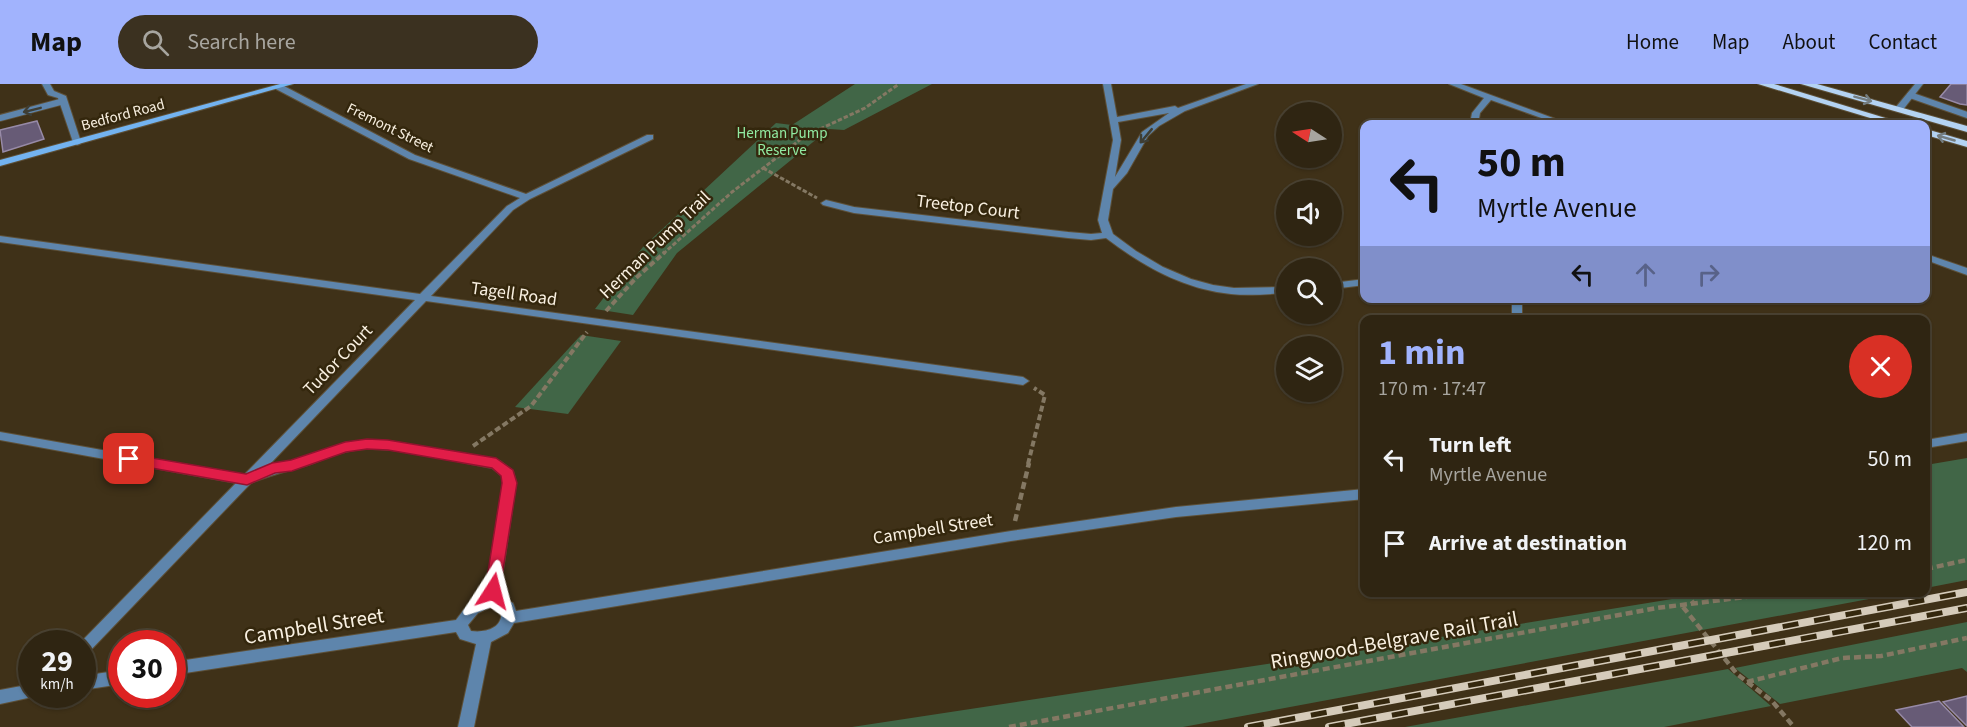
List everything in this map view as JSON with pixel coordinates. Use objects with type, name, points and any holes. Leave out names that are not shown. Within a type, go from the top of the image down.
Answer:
[{"type":"main road","points":[[1763,84],[1886,120]]},
{"type":"main road","points":[[1806,84],[1967,129]]},
{"type":"main road","name":"Bedford Road","points":[[0,163],[284,85]]},
{"type":"main road","points":[[1897,120],[1899,109]]},
{"type":"main road","points":[[1930,133],[1967,144]]},
{"type":"street","points":[[45,84],[51,93],[62,96],[77,142]]},
{"type":"street","points":[[1107,84],[1117,140],[1103,220],[1108,235],[1159,269],[1187,281],[1234,291],[1276,290]]},
{"type":"street","points":[[1110,187],[1123,177],[1144,135],[1163,120],[1194,105],[1254,84]]},
{"type":"street","points":[[1453,84],[1554,120]]},
{"type":"street","points":[[1899,109],[1919,84]]},
{"type":"street","name":"Fremont Street","points":[[284,85],[412,157],[527,197]]},
{"type":"street","points":[[1475,120],[1476,112],[1489,97]]},
{"type":"street","points":[[1114,120],[1194,105]]},
{"type":"street","name":"Tudor Court","points":[[96,636],[510,208],[527,197],[650,137]]},
{"type":"street","name":"Treetop Court","points":[[826,203],[854,210],[1077,236],[1108,235]]},
{"type":"street","name":"Tagell Road","points":[[0,239],[1023,381]]},
{"type":"street","points":[[1930,258],[1967,272]]},
{"type":"street","points":[[1342,285],[1360,283]]},
{"type":"street","points":[[0,436],[247,480],[272,469],[292,465],[345,447],[367,444],[388,445],[496,464],[508,474],[510,483],[491,601]]},
{"type":"street","points":[[1930,443],[1967,437]]},
{"type":"street","name":"Campbell Street","points":[[509,618],[1011,536],[1176,512],[1360,494]]},
{"type":"street","points":[[491,601],[508,607],[509,618],[498,633],[484,639],[465,635],[461,625],[468,612],[491,601]]},
{"type":"street","name":"Campbell Street","points":[[186,667],[461,625]]},
{"type":"street","points":[[466,727],[484,639]]},
{"type":"street","points":[[0,697],[18,694]]},
{"type":"lane","points":[[1910,95],[1967,115]]},
{"type":"lane","points":[[0,118],[64,101]]},
{"type":"path","name":"Herman Pump Trail","points":[[457,456],[531,406],[595,322],[636,278],[695,223],[805,136],[865,108],[898,84]]},
{"type":"path","points":[[763,168],[826,203]]},
{"type":"path","points":[[1011,536],[1045,395],[1023,381]]},
{"type":"path","points":[[1930,568],[1967,560]]},
{"type":"path","points":[[1689,597],[1695,605]]},
{"type":"path","name":"Ringwood-Belgrave Rail Trail","points":[[1009,727],[1657,608],[1751,597]]},
{"type":"path","points":[[1683,606],[1720,655],[1747,682],[1772,701],[1794,727]]},
{"type":"path","points":[[1747,682],[1842,658],[1881,656],[1967,638]]},
{"type":"green space","name":"Herman Pump Reserve","points":[[855,84],[932,84],[844,130],[829,129],[677,253],[633,315],[595,309],[643,247],[776,123],[792,125]]},
{"type":"green space","points":[[581,335],[621,341],[568,414],[515,407]]},
{"type":"green space","points":[[1967,458],[1967,580],[1930,587],[1930,464]]},
{"type":"green space","points":[[1670,597],[1880,597],[1183,727],[852,727],[1398,644],[1672,599]]},
{"type":"green space","points":[[1967,622],[1967,672],[1962,668],[1780,704],[1735,668]]},
{"type":"green space","points":[[1728,669],[1771,706],[1664,727],[1405,727]]},
{"type":"building","points":[[1951,84],[1967,84],[1967,105],[1940,97]]},
{"type":"building","points":[[37,121],[44,139],[3,152],[0,130]]},
{"type":"building","points":[[1967,696],[1967,726],[1943,702]]},
{"type":"building","points":[[1939,701],[1964,727],[1912,727],[1896,710]]},
{"type":"railway","points":[[1248,727],[1967,592]]},
{"type":"railway","points":[[1329,727],[1967,608]]},
{"type":"route","points":[[129,459],[247,480],[272,469],[283,468],[345,447],[367,444],[388,445],[496,464],[508,474],[510,483],[493,591]]}]
